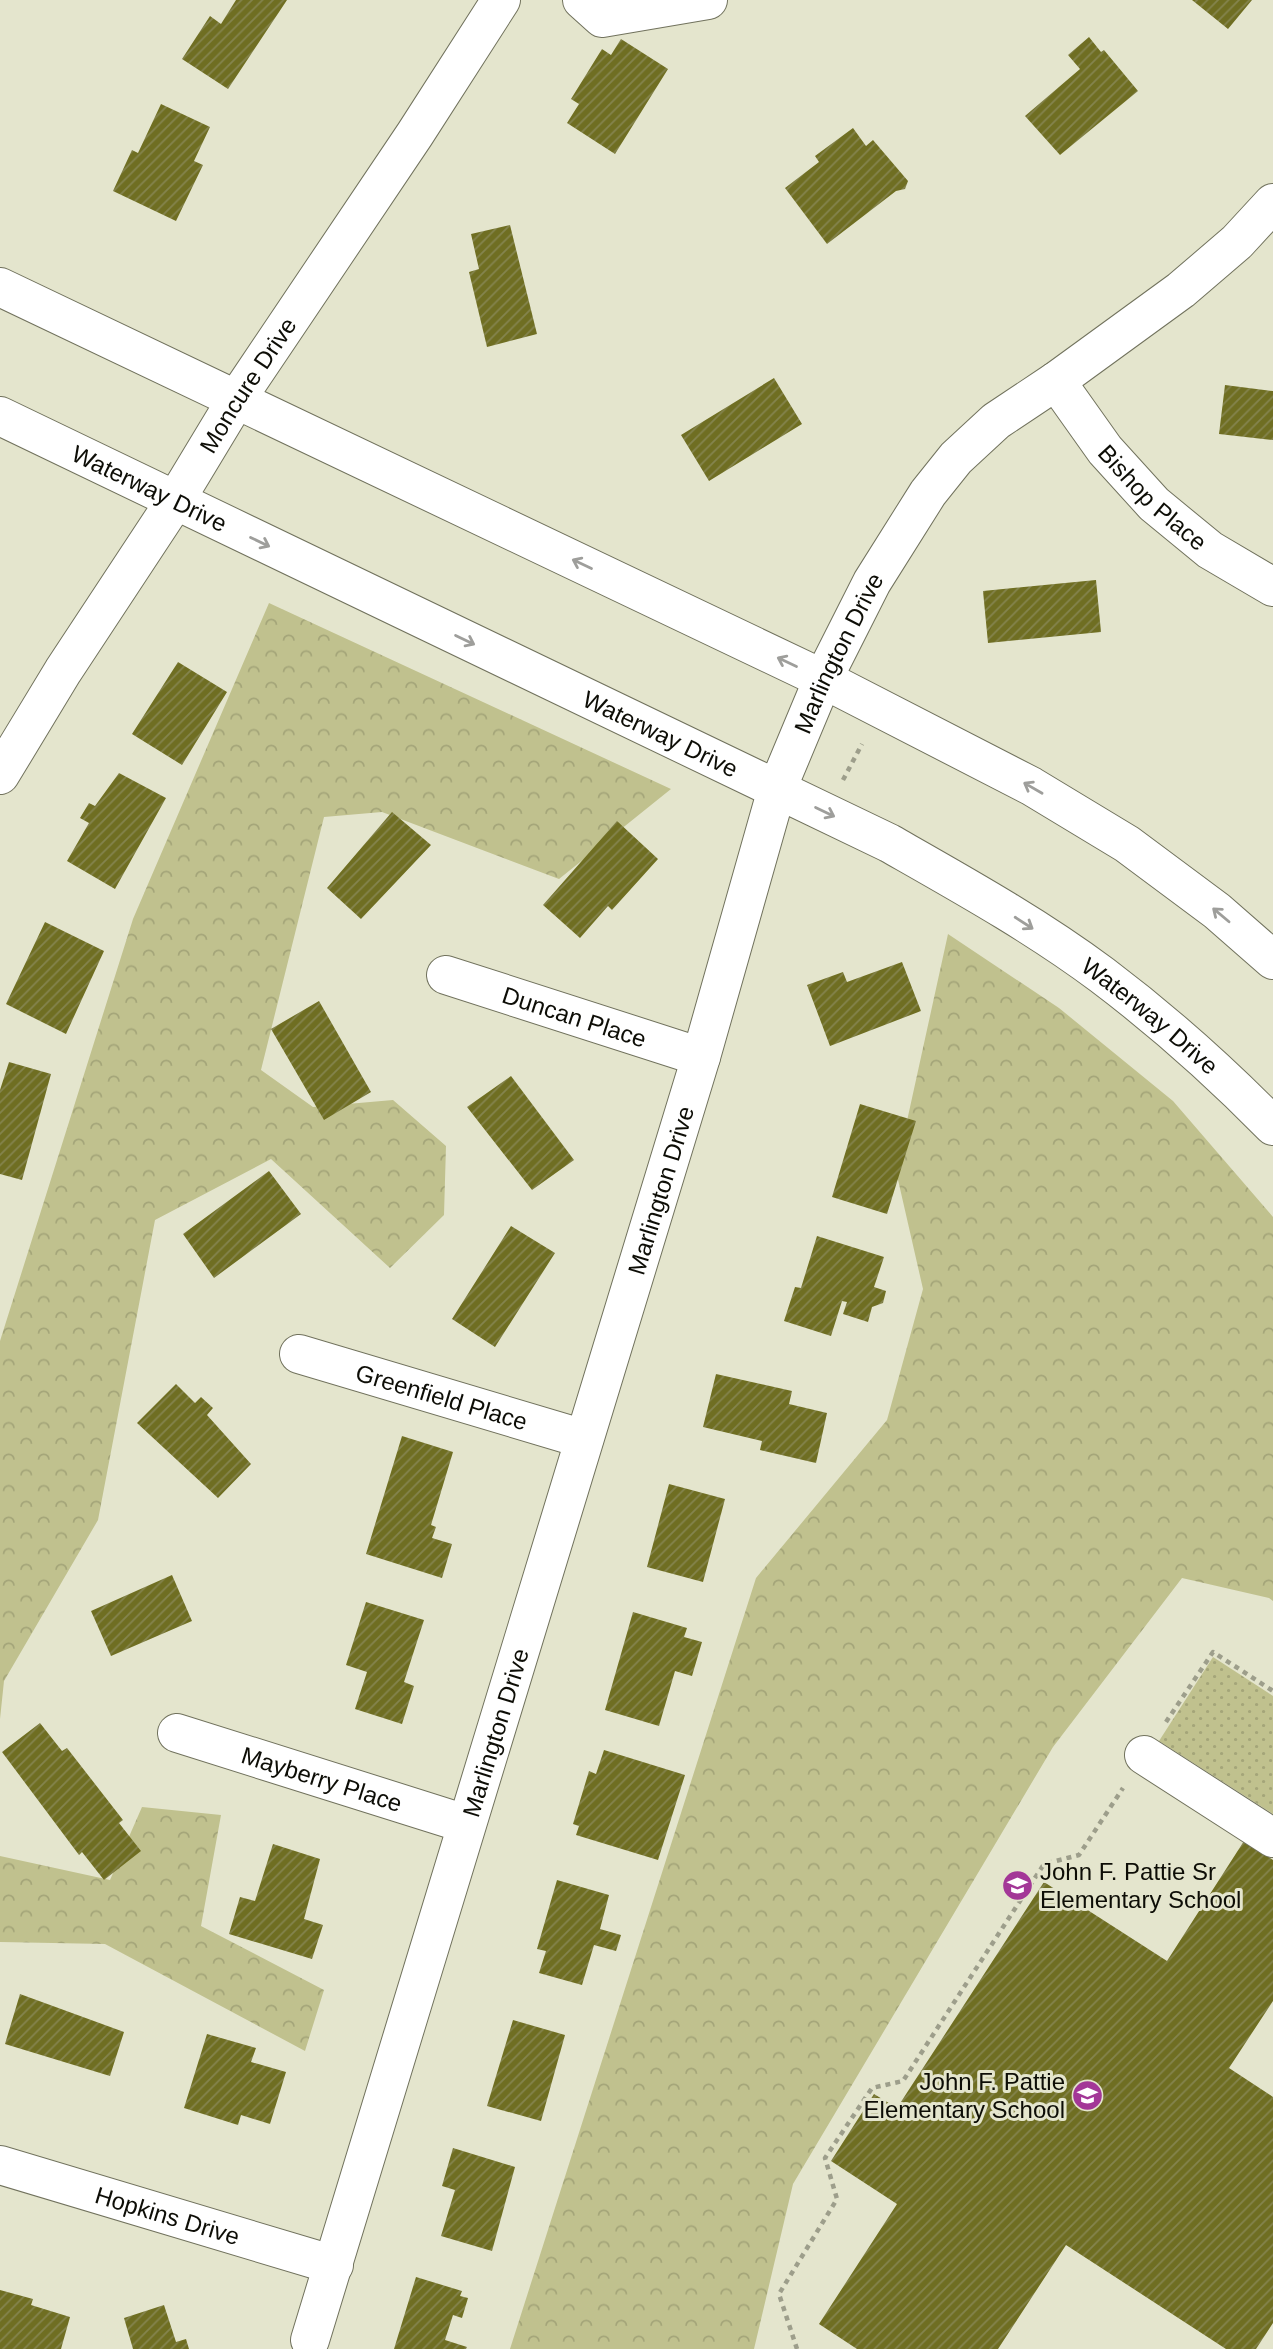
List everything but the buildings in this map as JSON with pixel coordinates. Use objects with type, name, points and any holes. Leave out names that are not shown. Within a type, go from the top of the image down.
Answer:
[{"type":"street","name":"Moncure Drive","points":[[0,775],[175,501],[236,400],[415,134],[501,0]]},
{"type":"street","points":[[582,0],[602,18],[708,0]]},
{"type":"street","name":"Marlington Drive","points":[[310,2340],[701,1057],[777,789],[822,679],[872,582],[928,493],[956,458],[996,421],[1181,290],[1237,242],[1273,203]]},
{"type":"street","points":[[0,287],[822,679],[1031,786],[1127,845],[1217,911],[1273,960]]},
{"type":"street","name":"Bishop Place","points":[[1056,381],[1105,450],[1154,503],[1210,550],[1273,587]]},
{"type":"street","name":"Waterway Drive","points":[[0,416],[889,843],[985,898],[1099,973],[1159,1019],[1230,1082],[1273,1126]]},
{"type":"street","name":"Duncan Place","points":[[446,975],[701,1057]]},
{"type":"street","name":"Greenfield Place","points":[[299,1354],[584,1439]]},
{"type":"street","name":"Mayberry Place","points":[[177,1733],[466,1824]]},
{"type":"street","points":[[1144,1755],[1273,1838]]},
{"type":"street","name":"Hopkins Drive","points":[[0,2165],[334,2265]]},
{"type":"path","points":[[843,780],[862,744]]},
{"type":"path","points":[[797,2349],[779,2294],[837,2199],[825,2158],[872,2088],[903,2081],[1044,1864],[1079,1855],[1213,1652],[1273,1691]]},
{"type":"green space","points":[[269,603],[671,789],[559,879],[382,812],[324,817],[261,1070],[313,1107],[393,1100],[446,1146],[444,1215],[390,1268],[271,1159],[155,1220],[98,1520],[4,1681],[0,1719],[0,1341],[133,919]]},
{"type":"green space","points":[[948,934],[1059,1008],[1173,1101],[1273,1217],[1273,1601],[1182,1578],[1053,1747],[793,2184],[754,2349],[510,2349],[756,1578],[887,1420],[923,1289],[896,1171]]},
{"type":"green space","points":[[1213,1657],[1273,1696],[1273,1814],[1159,1741]]},
{"type":"green space","points":[[142,1807],[221,1815],[201,1926],[324,1990],[305,2051],[105,1944],[0,1942],[0,1856],[110,1880]]},
{"type":"place","name":"John F. Pattie Sr Elementary School","points":[[1017,1885]]},
{"type":"place","name":"John F. Pattie Elementary School","points":[[1088,2095]]}]
